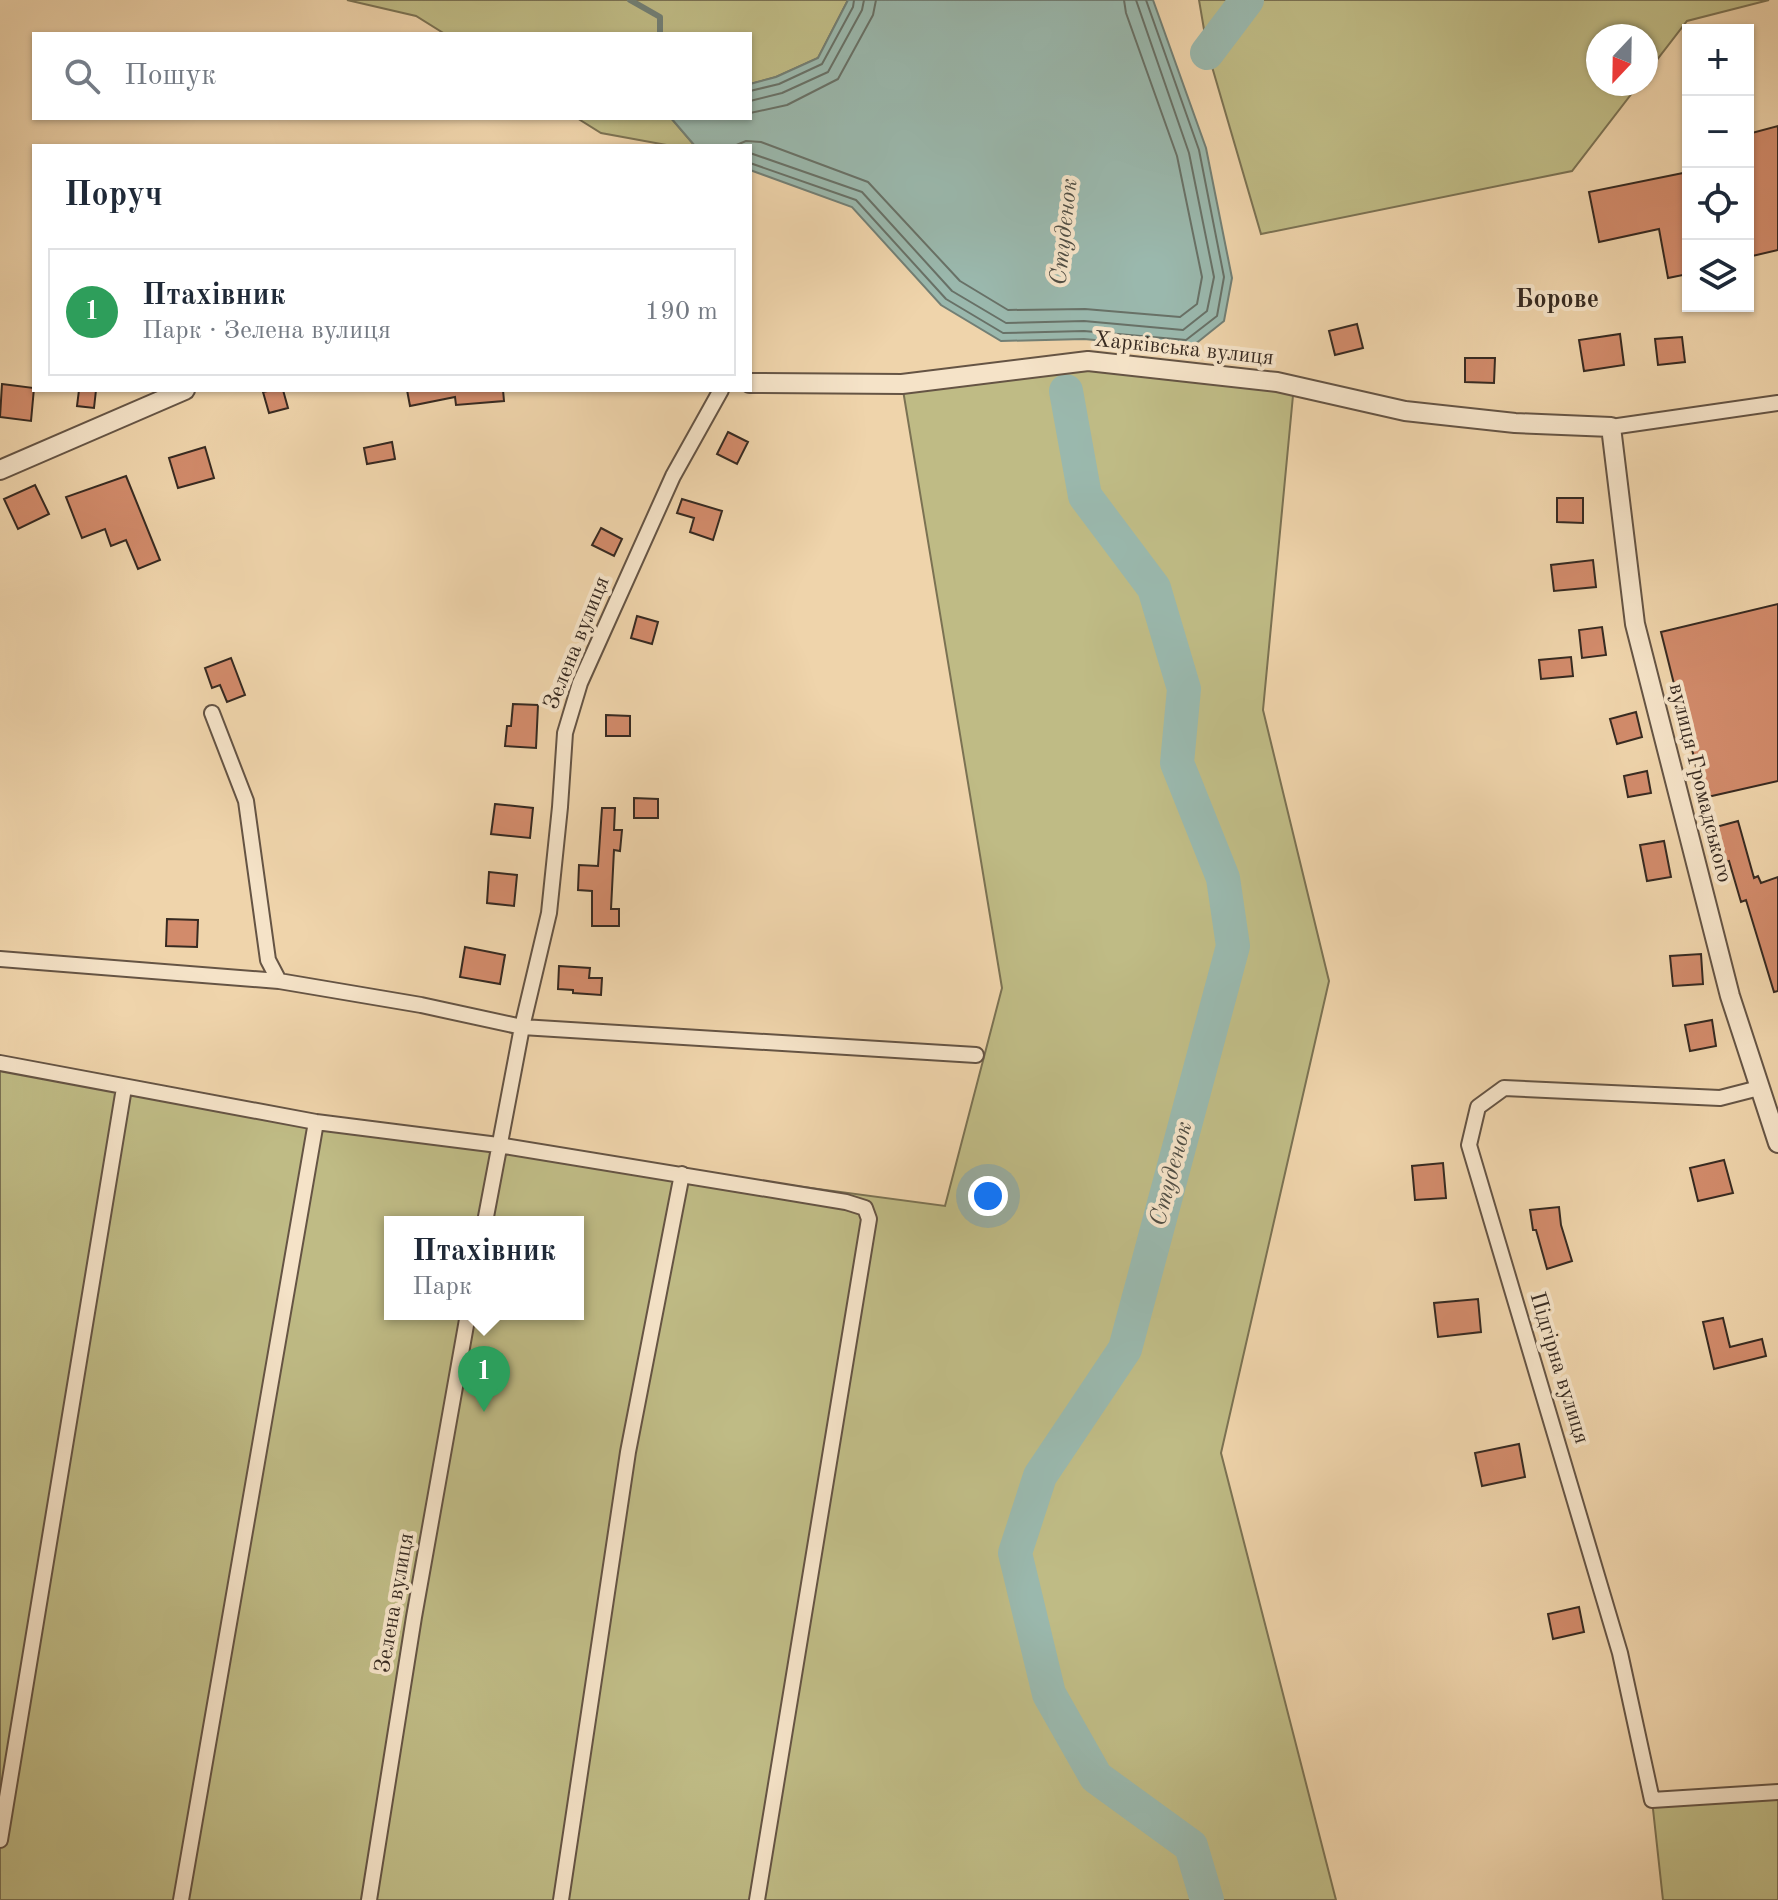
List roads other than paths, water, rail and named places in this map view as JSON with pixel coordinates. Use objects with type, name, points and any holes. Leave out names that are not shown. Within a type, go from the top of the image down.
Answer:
[{"type":"street","name":"Харківська вулиця","points":[[752,383],[902,384],[1088,361],[1277,382],[1405,411],[1515,423],[1611,427]]},
{"type":"street","points":[[0,470],[180,392]]},
{"type":"street","name":"Зелена вулиця","points":[[486,1216],[522,1027],[549,913],[565,733],[576,695],[673,476],[720,392]]},
{"type":"street","points":[[1611,427],[1778,403]]},
{"type":"street","name":"вулиця Громадського","points":[[1611,427],[1635,624],[1730,996],[1778,1143]]},
{"type":"street","points":[[212,713],[246,801],[268,960],[279,981]]},
{"type":"street","points":[[0,959],[279,981],[421,1005],[522,1027],[976,1055]]},
{"type":"street","points":[[0,1063],[316,1122],[498,1145],[846,1202],[865,1208],[869,1219],[757,1900]]},
{"type":"street","points":[[0,1840],[124,1088]]},
{"type":"street","name":"Підгірна вулиця","points":[[1759,1088],[1720,1098],[1504,1088],[1478,1107],[1469,1145],[1620,1653],[1652,1800],[1778,1792]]},
{"type":"street","points":[[181,1900],[316,1122]]},
{"type":"street","points":[[561,1900],[628,1452],[682,1174]]},
{"type":"street","name":"Зелена вулиця","points":[[369,1900],[414,1617],[467,1320]]},
{"type":"water","points":[[848,0],[1153,0],[1206,148],[1232,278],[1224,321],[1189,349],[1084,339],[1001,341],[941,305],[852,207],[752,171],[752,144],[693,144],[673,120],[752,120],[752,83],[776,77],[818,58]]},
{"type":"waterway","points":[[630,0],[660,17],[660,32]]},
{"type":"waterway","name":"Студенок","points":[[1207,53],[1247,0]]},
{"type":"waterway","name":"Студенок","points":[[1066,391],[1085,496],[1154,588],[1184,689],[1177,763],[1223,878],[1233,946],[1125,1349],[1040,1476],[1015,1553],[1049,1694],[1096,1777],[1191,1846],[1207,1900]]},
{"type":"place","name":"Птахівник","points":[[484,1412]]},
{"type":"district","name":"Борове","points":[[1557,300]]}]
